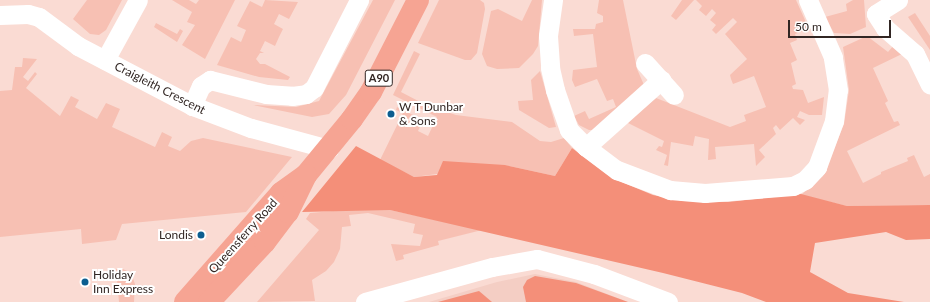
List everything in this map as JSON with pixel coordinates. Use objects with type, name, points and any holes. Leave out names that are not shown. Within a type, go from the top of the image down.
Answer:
[{"type":"main road","name":"Queensferry Road","points":[[185,302],[281,193],[306,175],[329,149],[371,92],[418,0]]},
{"type":"main road","name":"Queensferry Road","points":[[210,302],[265,242],[288,212],[306,175]]},
{"type":"street","points":[[105,60],[138,0]]},
{"type":"street","points":[[192,106],[202,86],[210,80],[266,94],[292,96],[306,94],[314,88],[359,0]]},
{"type":"street","points":[[553,0],[548,46],[555,90],[569,130],[586,147],[617,170],[642,181],[677,191],[727,193],[789,186],[805,180],[817,167],[834,121],[838,90],[832,57],[808,0]]},
{"type":"street","points":[[898,0],[876,14],[885,28],[914,54],[930,85]]},
{"type":"street","name":"Craigleith Crescent","points":[[2,10],[39,17],[72,42],[192,106],[241,125],[329,149]]},
{"type":"street","points":[[646,63],[674,95]]},
{"type":"street","points":[[586,147],[661,80]]},
{"type":"street","points":[[365,302],[492,267],[537,259],[594,274],[668,302]]},
{"type":"shaded area","points":[[87,0],[122,0],[106,30],[99,35],[90,34],[73,19]]},
{"type":"shaded area","points":[[172,0],[189,0],[196,4],[199,0],[235,0],[205,59],[182,45],[195,25],[187,22],[192,12]]},
{"type":"shaded area","points":[[265,0],[298,2],[289,19],[279,14],[274,24],[283,29],[275,46],[265,41],[260,51],[264,53],[260,53],[256,59],[260,64],[265,64],[290,77],[288,80],[259,77],[217,65],[231,37],[241,42],[246,30],[237,26],[250,1],[262,7]]},
{"type":"shaded area","points":[[373,0],[395,0],[346,95],[329,114],[312,117],[253,105],[296,107],[319,101]]},
{"type":"shaded area","points":[[439,0],[480,0],[484,3],[485,9],[477,53],[471,60],[465,60],[418,43]]},
{"type":"shaded area","points":[[532,0],[542,0],[538,46],[533,54],[519,68],[497,69],[487,66],[482,54],[491,11],[498,9],[522,21]]},
{"type":"shaded area","points":[[599,0],[623,0],[637,69],[644,85],[593,130],[589,130],[579,125],[574,116],[585,111],[589,119],[616,107],[613,99],[607,101],[597,79],[575,87],[572,80],[573,70],[597,67],[593,34],[574,36],[573,29],[595,29],[596,24],[603,22],[603,16],[597,13]]},
{"type":"shaded area","points":[[682,0],[694,0],[676,20],[671,16]]},
{"type":"shaded area","points":[[696,0],[796,0],[809,29],[795,34],[797,40],[790,43],[797,60],[791,63],[796,84],[792,86],[793,89],[803,90],[808,103],[824,97],[822,115],[809,115],[800,111],[797,117],[805,120],[800,125],[793,118],[780,130],[776,125],[773,128],[776,134],[759,150],[765,157],[756,166],[754,144],[715,147],[716,159],[708,160],[709,139],[695,136],[693,146],[671,142],[668,166],[664,165],[667,155],[656,150],[659,146],[662,147],[664,141],[626,122],[656,98],[730,127],[746,121],[744,115],[766,107],[754,76],[733,84],[731,79],[730,75],[747,59],[725,34],[737,22],[733,18],[716,34],[712,30],[716,25],[710,20],[716,13],[712,9],[706,16],[699,10],[702,6]]},
{"type":"shaded area","points":[[853,0],[864,0],[866,27],[850,34],[834,33],[825,17],[847,11],[846,4]]},
{"type":"shaded area","points":[[915,13],[930,36],[930,50],[908,17]]},
{"type":"shaded area","points":[[156,23],[177,34],[180,29],[183,31],[177,42],[154,27]]},
{"type":"shaded area","points":[[867,36],[888,52],[894,45],[902,54],[873,68],[888,101],[885,103],[894,122],[898,121],[900,125],[847,151],[863,183],[881,174],[881,172],[908,161],[907,158],[914,155],[924,177],[930,174],[930,205],[847,206],[801,195],[823,176],[844,124],[849,90],[843,47]]},
{"type":"shaded area","points":[[414,51],[420,54],[401,92],[426,105],[456,115],[512,122],[540,141],[551,142],[564,138],[572,148],[555,176],[505,165],[414,177],[380,160],[403,113],[396,110],[397,107],[423,120],[418,131],[428,136],[437,117],[393,95]]},
{"type":"shaded area","points":[[23,58],[37,59],[23,77],[28,81],[35,72],[37,74],[26,88],[60,116],[71,96],[79,100],[75,107],[97,119],[106,103],[120,109],[112,127],[155,147],[162,132],[172,137],[168,146],[180,151],[191,141],[203,138],[292,157],[246,212],[122,224],[116,240],[82,244],[81,229],[0,237],[0,91],[12,90],[15,67],[22,67]]},
{"type":"shaded area","points":[[540,71],[556,127],[549,128],[519,110],[518,101],[533,100],[531,80]]},
{"type":"shaded area","points":[[356,146],[414,177],[437,175],[443,161],[505,165],[555,176],[572,148],[612,178],[653,195],[683,201],[728,202],[801,194],[847,206],[930,205],[930,239],[906,240],[886,232],[815,243],[810,272],[848,293],[904,302],[766,302],[742,293],[663,273],[390,210],[302,212]]},
{"type":"shaded area","points":[[357,209],[390,210],[482,230],[438,241],[439,245],[403,255],[404,259],[396,261],[391,244],[420,246],[423,235],[413,233],[415,224],[368,213],[349,215],[351,226],[342,227],[340,249],[334,262],[326,271],[312,280],[315,301],[257,302],[319,230],[306,219],[310,213]]},
{"type":"shaded area","points":[[116,269],[123,269],[131,273],[135,284],[134,302],[119,302]]},
{"type":"shaded area","points":[[535,274],[576,282],[628,302],[429,302],[497,282]]},
{"type":"shaded area","points":[[535,276],[576,283],[628,302],[526,302],[523,287],[527,280]]},
{"type":"shaded area","points":[[479,291],[492,302],[438,302]]},
{"type":"place","name":"W T Dunbar & Sons","points":[[391,114]]},
{"type":"place","name":"Londis","points":[[201,235]]},
{"type":"place","name":"Holiday Inn Express","points":[[85,282]]}]
